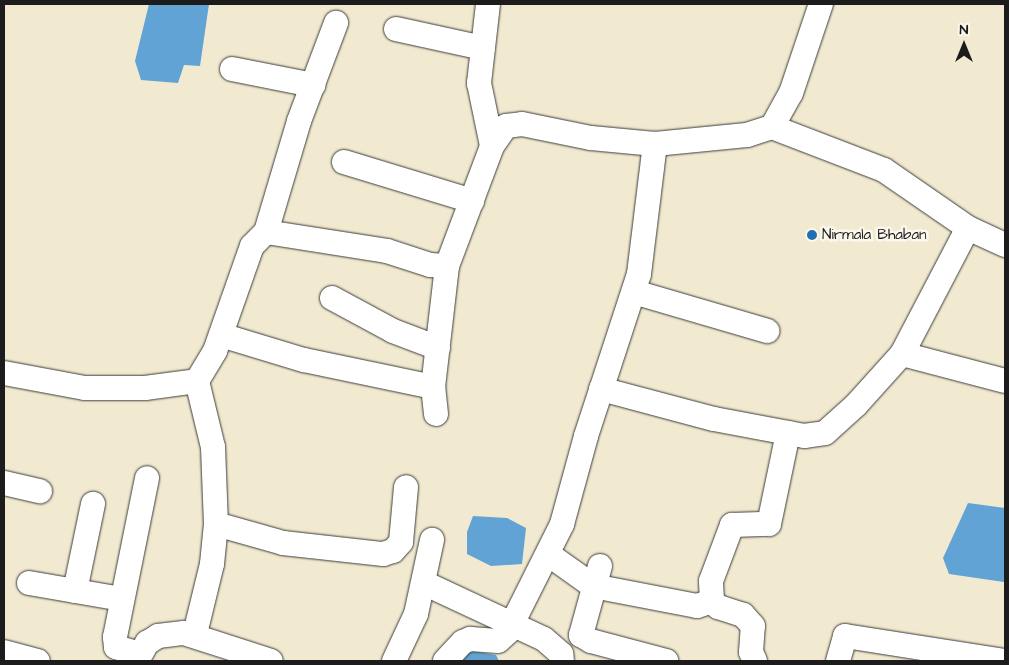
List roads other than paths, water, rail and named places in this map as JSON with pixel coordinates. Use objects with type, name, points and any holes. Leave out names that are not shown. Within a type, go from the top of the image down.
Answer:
[{"type":"street","points":[[488,4],[480,84],[492,146]]},
{"type":"street","points":[[772,127],[791,93],[821,4]]},
{"type":"street","points":[[195,634],[212,564],[216,524],[213,447],[198,381],[220,335],[252,246],[266,232],[313,85],[336,23]]},
{"type":"street","points":[[396,29],[483,48]]},
{"type":"street","points":[[232,68],[313,85]]},
{"type":"street","points":[[436,414],[433,387],[447,266],[492,146],[506,126],[522,124],[591,138],[655,144],[747,135],[772,127],[884,170],[968,228],[1005,245]]},
{"type":"street","points":[[445,661],[463,642],[470,639],[498,641],[512,625],[562,524],[601,389],[639,274],[655,144]]},
{"type":"street","points":[[344,162],[472,200]]},
{"type":"street","points":[[601,389],[714,419],[814,437],[825,433],[856,405],[902,354],[968,228]]},
{"type":"street","points":[[266,232],[387,251],[430,266],[447,266]]},
{"type":"street","points":[[634,292],[767,331]]},
{"type":"street","points":[[332,298],[393,331],[438,348]]},
{"type":"street","points":[[220,335],[304,360],[433,387]]},
{"type":"street","points":[[902,354],[1005,380]]},
{"type":"street","points":[[4,373],[85,388],[145,388],[198,381]]},
{"type":"street","points":[[712,601],[711,581],[732,525],[769,524],[788,433]]},
{"type":"street","points":[[147,478],[122,599],[116,647],[138,658],[147,644],[158,636],[195,634],[271,661]]},
{"type":"street","points":[[4,483],[40,491]]},
{"type":"street","points":[[216,524],[283,543],[383,554],[393,551],[402,542],[406,487]]},
{"type":"street","points":[[75,591],[93,504]]},
{"type":"street","points":[[394,661],[416,614],[432,540]]},
{"type":"street","points":[[548,554],[597,576],[697,606],[712,601],[750,620],[754,632],[750,658]]},
{"type":"street","points":[[597,576],[580,632],[583,639],[666,661]]},
{"type":"street","points":[[29,583],[122,599]]},
{"type":"street","points":[[424,583],[544,639],[561,654],[562,661]]},
{"type":"street","points":[[838,661],[845,636],[1005,661]]},
{"type":"street","points":[[4,652],[38,661]]},
{"type":"water","points":[[149,4],[209,4],[200,66],[184,65],[178,83],[141,80],[135,61]]},
{"type":"water","points":[[968,503],[1005,508],[1004,582],[949,574],[943,558]]},
{"type":"water","points":[[473,516],[507,518],[526,528],[522,564],[491,566],[467,554],[467,532]]},
{"type":"water","points":[[466,650],[496,655],[499,661],[455,661]]},
{"type":"place","name":"Nirmala Bhaban","points":[[812,235]]}]
